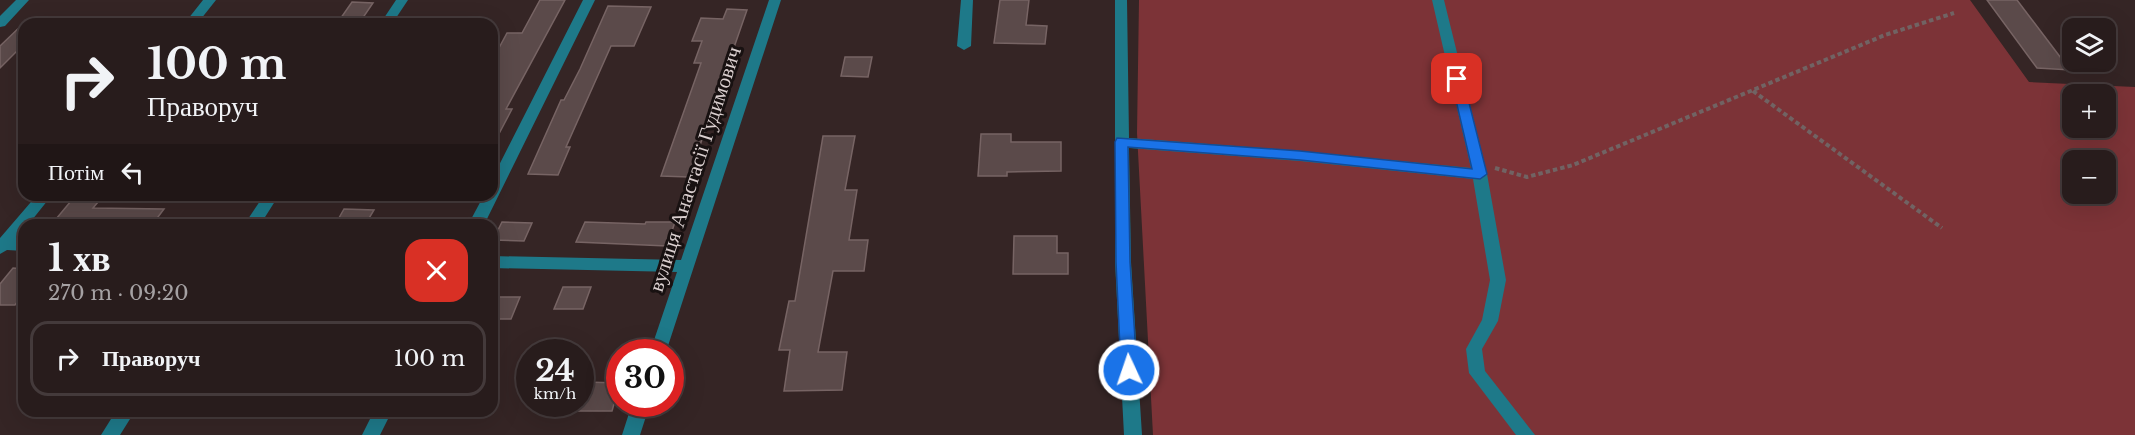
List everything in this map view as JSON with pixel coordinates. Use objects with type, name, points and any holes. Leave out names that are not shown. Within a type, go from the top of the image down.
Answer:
[{"type":"street","points":[[0,23],[23,0]]},
{"type":"street","points":[[195,18],[210,0]]},
{"type":"street","points":[[390,18],[402,0]]},
{"type":"street","points":[[498,182],[589,0]]},
{"type":"street","name":"вулиця Анастасії Гудимович","points":[[662,339],[775,0]]},
{"type":"street","points":[[963,46],[967,0]]},
{"type":"street","points":[[1121,0],[1123,262],[1133,435]]},
{"type":"street","points":[[1438,0],[1479,168],[1498,279],[1490,321],[1474,349],[1477,374],[1526,435]]},
{"type":"street","points":[[1121,142],[1479,168]]},
{"type":"street","points":[[24,219],[40,201]]},
{"type":"street","points":[[256,219],[268,201]]},
{"type":"street","points":[[479,219],[488,201]]},
{"type":"street","points":[[1,245],[18,226]]},
{"type":"street","points":[[1,245],[18,245]]},
{"type":"street","points":[[498,262],[686,266]]},
{"type":"street","points":[[110,435],[122,417]]},
{"type":"street","points":[[371,435],[380,417]]},
{"type":"street","points":[[631,435],[637,417]]},
{"type":"path","points":[[1479,168],[1527,177],[1573,165],[1885,35],[1954,13]]},
{"type":"path","points":[[1752,90],[1942,228]]},
{"type":"shaded area","points":[[1139,0],[1970,0],[2029,82],[2071,84],[2062,84],[2062,138],[2116,138],[2116,86],[2135,87],[2135,435],[1153,435],[1137,133]]},
{"type":"building","points":[[540,0],[565,0],[506,109],[512,109],[498,136],[498,50],[507,33],[522,33]]},
{"type":"building","points":[[1000,0],[1029,0],[1026,25],[1047,26],[1045,44],[994,43]]},
{"type":"building","points":[[1987,0],[2017,0],[2062,59],[2062,70],[2037,68]]},
{"type":"building","points":[[352,2],[373,3],[363,18],[341,18]]},
{"type":"building","points":[[608,6],[651,7],[634,46],[611,46],[566,147],[570,147],[558,175],[528,174],[561,100],[564,100],[580,69]]},
{"type":"building","points":[[727,9],[747,10],[689,177],[661,176],[701,63],[694,63],[702,41],[692,41],[701,18],[723,19]]},
{"type":"building","points":[[18,29],[18,50],[0,68],[0,46]]},
{"type":"building","points":[[845,57],[872,57],[868,77],[841,76]]},
{"type":"building","points":[[981,134],[1011,134],[1011,142],[1061,142],[1061,171],[1007,172],[1007,176],[978,176]]},
{"type":"building","points":[[823,136],[855,136],[845,190],[857,190],[849,240],[868,240],[864,271],[833,271],[818,352],[847,352],[842,390],[784,391],[790,350],[779,350],[789,301],[795,301]]},
{"type":"building","points":[[71,201],[99,201],[93,208],[164,209],[156,219],[56,219]]},
{"type":"building","points":[[344,209],[374,210],[369,219],[338,219]]},
{"type":"building","points":[[502,222],[532,223],[524,241],[498,240],[498,230]]},
{"type":"building","points":[[585,222],[645,224],[646,222],[675,222],[667,246],[576,242]]},
{"type":"building","points":[[1014,236],[1057,236],[1057,253],[1068,253],[1068,274],[1013,274]]},
{"type":"building","points":[[13,268],[18,268],[18,301],[15,305],[0,305],[0,284]]},
{"type":"building","points":[[563,287],[591,287],[583,309],[554,309]]},
{"type":"building","points":[[498,297],[520,297],[511,319],[498,319]]},
{"type":"building","points":[[594,382],[606,383],[606,411],[594,411]]},
{"type":"route","points":[[1129,370],[1123,262],[1121,142],[1300,156],[1480,174],[1457,79]]}]
